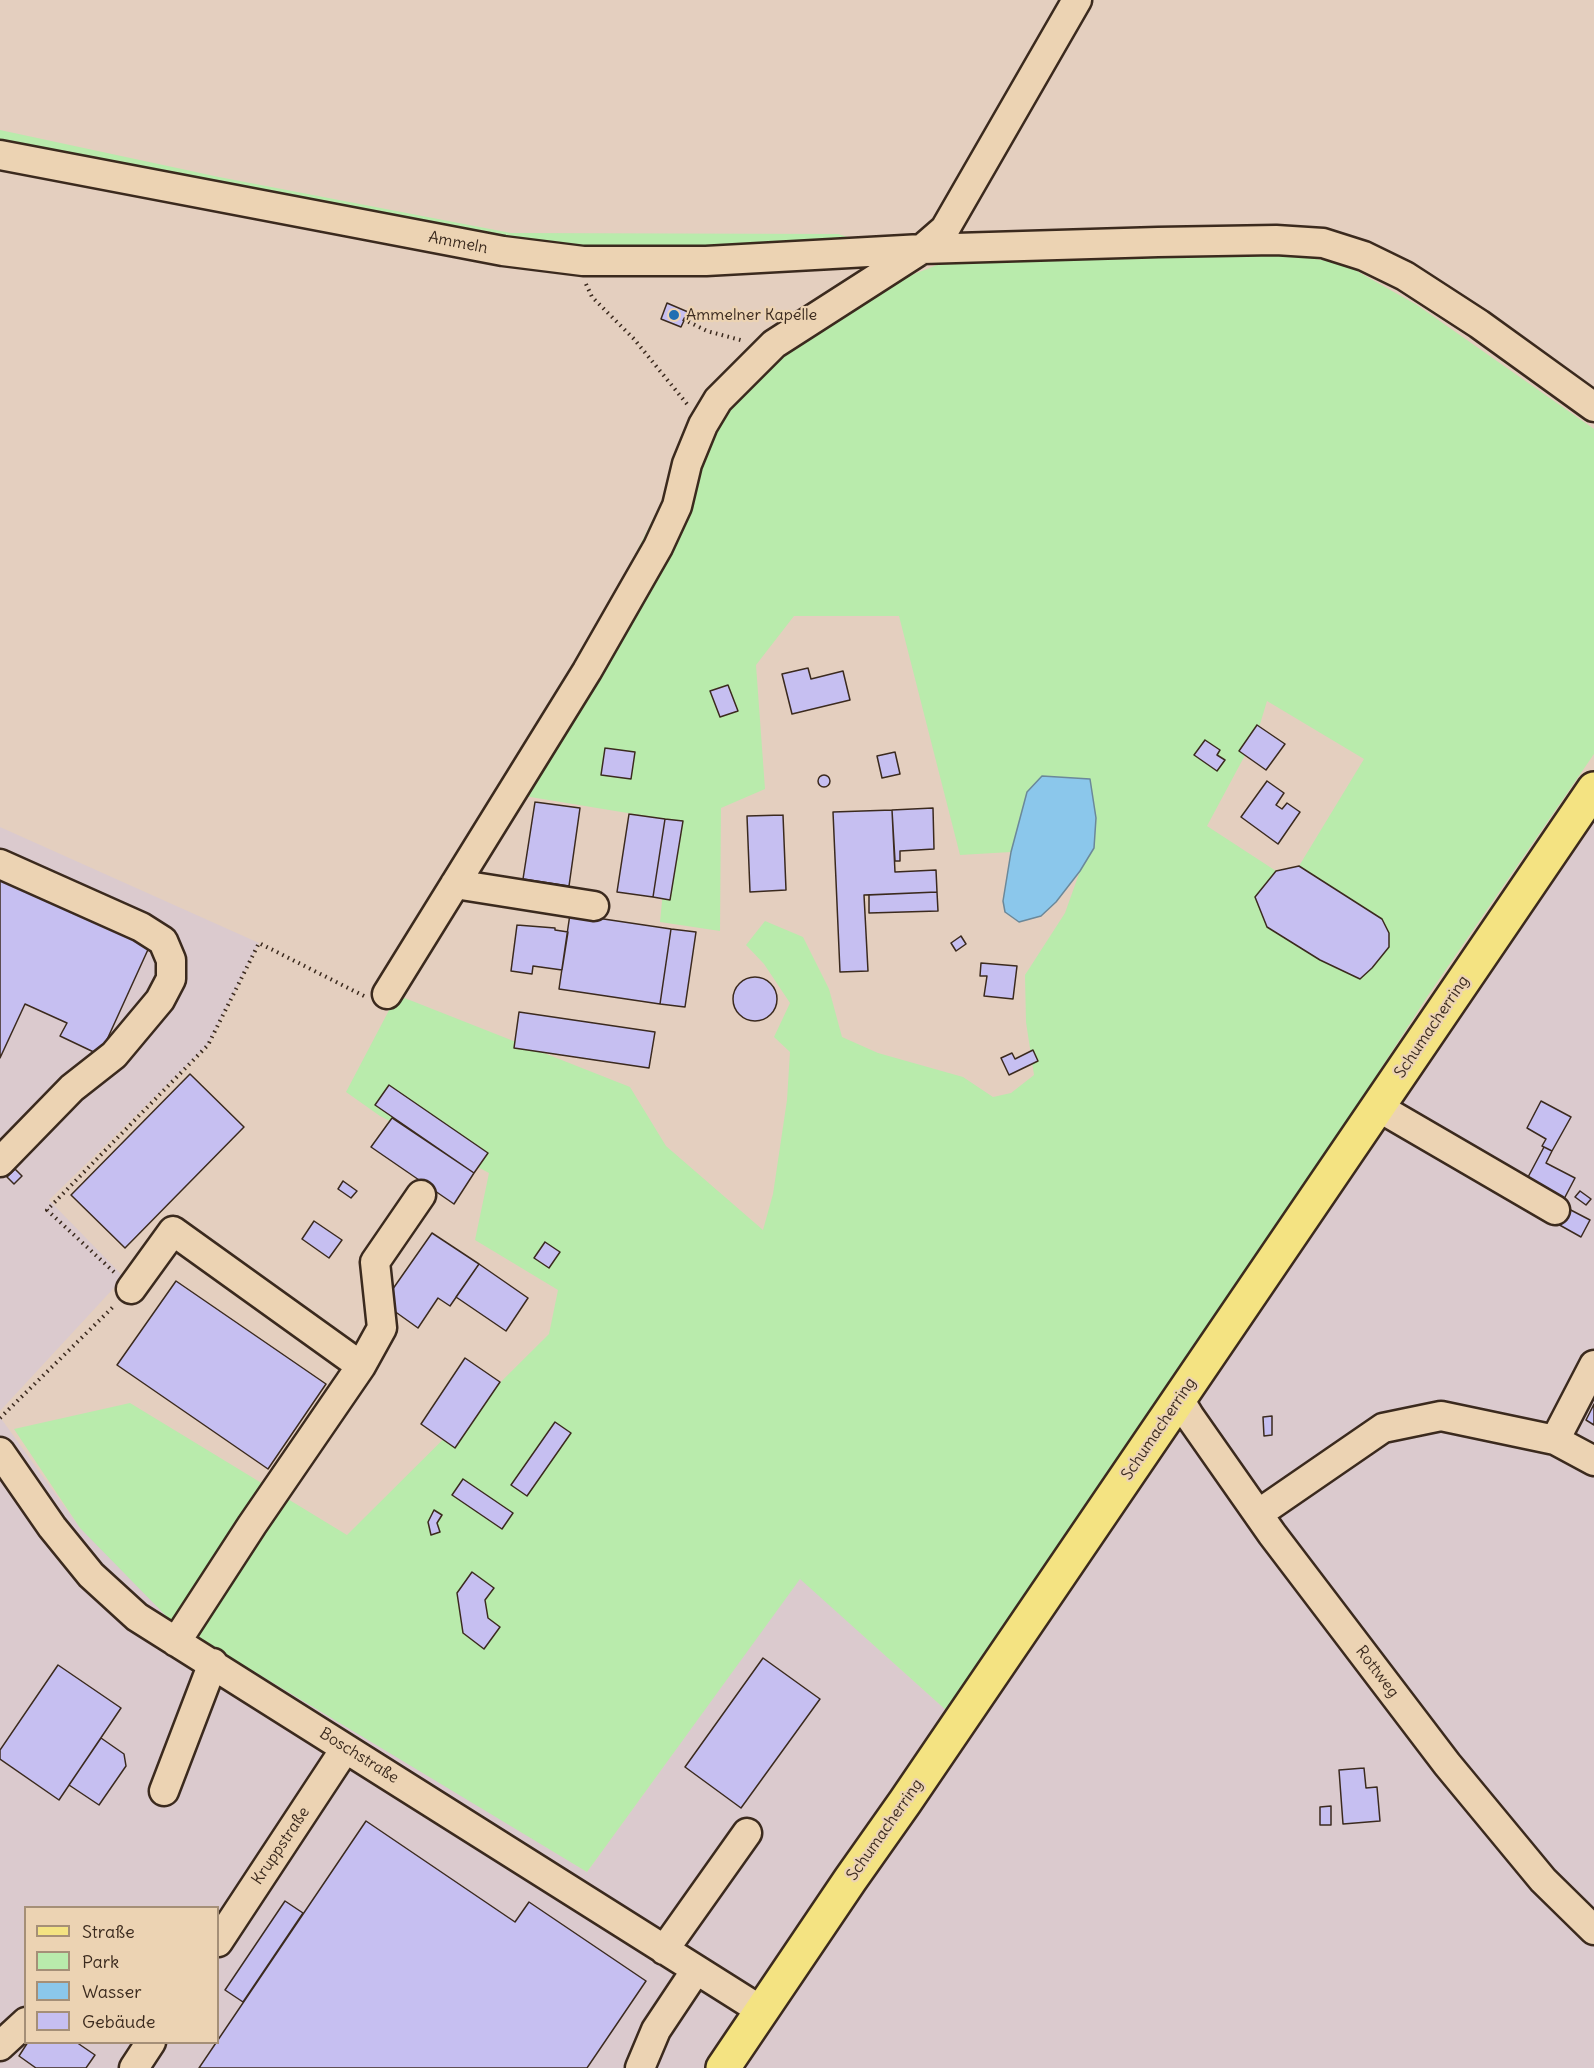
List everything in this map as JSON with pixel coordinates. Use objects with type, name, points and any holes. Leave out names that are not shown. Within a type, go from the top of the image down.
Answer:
[{"type":"main road","name":"Schumacherring","points":[[723,2068],[1594,789]]},
{"type":"street","points":[[387,994],[587,671],[658,547],[676,506],[687,464],[703,425],[718,400],[764,352],[922,249],[945,229],[1077,0]]},
{"type":"street","name":"Ammeln","points":[[0,155],[502,251],[583,261],[706,261],[922,249],[1276,240],[1323,243],[1364,256],[1405,276],[1479,324],[1594,407]]},
{"type":"street","points":[[0,864],[141,927],[163,941],[171,960],[171,979],[160,1000],[114,1055],[72,1088],[0,1162]]},
{"type":"street","points":[[455,884],[594,906]]},
{"type":"street","points":[[1378,1107],[1555,1210]]},
{"type":"street","points":[[176,1642],[252,1525],[361,1366],[382,1328],[375,1262],[421,1195]]},
{"type":"street","points":[[131,1289],[173,1231],[361,1366]]},
{"type":"street","points":[[1555,1440],[1594,1365]]},
{"type":"street","name":"Rottweg","points":[[1179,1399],[1258,1514],[1447,1764],[1544,1880],[1594,1930]]},
{"type":"street","points":[[1258,1514],[1383,1428],[1441,1416],[1555,1440],[1594,1461]]},
{"type":"street","name":"Boschstraße","points":[[0,1452],[52,1527],[91,1575],[137,1617],[762,2011]]},
{"type":"street","points":[[164,1791],[213,1663]]},
{"type":"street","name":"Kruppstraße","points":[[219,1940],[345,1749]]},
{"type":"street","points":[[664,1950],[747,1833]]},
{"type":"street","points":[[640,2068],[656,2030],[696,1970]]},
{"type":"street","points":[[0,2046],[24,2024]]},
{"type":"street","points":[[134,2068],[148,2044]]},
{"type":"path","points":[[583,261],[582,278],[592,297],[634,339],[703,425]]},
{"type":"path","points":[[683,319],[707,331],[757,345],[764,352]]},
{"type":"path","points":[[0,1418],[131,1289],[47,1210],[208,1045],[259,943],[381,1004],[387,994]]},
{"type":"shaded area","points":[[1594,773],[1594,2068],[0,2068],[0,1417],[80,1528],[371,1740],[587,1872],[800,1578],[947,1711]]},
{"type":"shaded area","points":[[0,827],[259,943],[208,1045],[49,1200],[124,1277],[0,1411]]},
{"type":"green space","points":[[0,130],[219,177],[511,233],[838,234],[880,247],[709,253],[504,246],[0,152]]},
{"type":"green space","points":[[1287,253],[1346,265],[1417,305],[1594,429],[1594,754],[1429,994],[1255,1263],[947,1711],[800,1579],[587,1872],[172,1622],[80,1528],[14,1429],[130,1403],[347,1535],[549,1334],[558,1290],[475,1240],[489,1173],[380,1116],[346,1092],[397,995],[630,1087],[666,1146],[763,1230],[773,1194],[787,1100],[790,1052],[774,1037],[790,1003],[764,964],[746,945],[765,921],[803,937],[829,989],[842,1037],[878,1053],[963,1077],[993,1097],[1011,1093],[1034,1075],[1026,1022],[1025,975],[1065,913],[1080,871],[1094,848],[1096,819],[1090,779],[1027,792],[1011,852],[960,855],[899,616],[794,616],[756,665],[765,789],[721,808],[720,931],[660,922],[670,820],[500,792],[587,651],[664,497],[694,489],[705,454],[718,425],[746,387],[780,356],[894,282],[942,263]],"holes":[[[1267,701],[1364,759],[1299,866],[1382,919],[1389,933],[1389,947],[1372,968],[1360,978],[1320,960],[1267,927],[1255,897],[1276,871],[1207,826],[1258,731]]]},
{"type":"water","points":[[1042,776],[1090,779],[1096,818],[1094,848],[1056,902],[1041,916],[1019,922],[1005,912],[1003,901],[1011,852],[1027,792]]},
{"type":"building","name":"Ammelner Kapelle","points":[[667,303],[688,312],[681,327],[661,319]]},
{"type":"building","points":[[808,668],[811,679],[843,671],[850,700],[792,714],[782,674]]},
{"type":"building","points":[[728,685],[738,711],[720,717],[710,691]]},
{"type":"building","points":[[1257,725],[1285,744],[1266,770],[1239,751]]},
{"type":"building","points":[[1205,740],[1220,750],[1217,755],[1225,760],[1217,771],[1194,755]]},
{"type":"building","points":[[605,748],[635,752],[631,779],[601,775]]},
{"type":"building","points":[[895,752],[900,774],[882,778],[877,756]]},
{"type":"building","points":[[824,775],[830,781],[824,787],[818,781]]},
{"type":"building","points":[[1267,781],[1284,793],[1276,805],[1282,809],[1287,803],[1300,812],[1278,844],[1241,817]]},
{"type":"building","points":[[535,802],[580,808],[569,886],[523,879]]},
{"type":"building","points":[[933,808],[934,849],[900,851],[900,861],[895,861],[892,810]]},
{"type":"building","points":[[892,810],[895,872],[936,870],[937,892],[864,895],[868,971],[840,972],[833,812]]},
{"type":"building","points":[[629,814],[665,819],[653,897],[617,892]]},
{"type":"building","points":[[783,815],[786,890],[750,892],[747,816]]},
{"type":"building","points":[[665,819],[683,821],[670,900],[653,897]]},
{"type":"building","points":[[1299,866],[1382,919],[1389,933],[1389,947],[1360,979],[1320,960],[1267,927],[1255,897],[1276,871]]},
{"type":"building","points":[[0,874],[151,943],[100,1055],[60,1036],[67,1023],[25,1004],[0,1058]]},
{"type":"building","points":[[937,892],[938,911],[869,913],[869,895]]},
{"type":"building","points":[[570,914],[671,929],[660,1004],[559,989]]},
{"type":"building","points":[[517,925],[555,928],[555,930],[568,932],[562,970],[533,966],[532,974],[511,971]]},
{"type":"building","points":[[671,929],[696,932],[685,1007],[660,1004]]},
{"type":"building","points":[[961,936],[966,944],[956,951],[951,943]]},
{"type":"building","points":[[981,963],[1017,966],[1013,999],[984,996],[987,976],[980,976]]},
{"type":"building","points":[[755,977],[770,984],[777,999],[770,1014],[755,1021],[740,1014],[733,999],[740,984]]},
{"type":"building","points":[[519,1012],[655,1032],[649,1068],[514,1048]]},
{"type":"building","points":[[1033,1050],[1038,1061],[1009,1075],[1001,1058],[1012,1053],[1015,1059]]},
{"type":"building","points":[[190,1074],[244,1127],[125,1248],[71,1195]]},
{"type":"building","points":[[389,1085],[488,1153],[474,1173],[375,1105]]},
{"type":"building","points":[[1541,1101],[1571,1117],[1552,1151],[1542,1146],[1546,1139],[1527,1128]]},
{"type":"building","points":[[392,1118],[474,1173],[454,1204],[371,1147]]},
{"type":"building","points":[[1544,1147],[1552,1151],[1546,1163],[1575,1178],[1564,1199],[1527,1179]]},
{"type":"building","points":[[15,1169],[22,1176],[14,1184],[7,1177]]},
{"type":"building","points":[[343,1181],[357,1191],[351,1198],[338,1189]]},
{"type":"building","points":[[1580,1191],[1591,1199],[1586,1205],[1575,1197]]},
{"type":"building","points":[[1565,1207],[1590,1220],[1581,1237],[1556,1223]]},
{"type":"building","points":[[314,1221],[342,1240],[329,1258],[302,1239]]},
{"type":"building","points":[[432,1233],[479,1264],[450,1306],[438,1298],[418,1328],[383,1303]]},
{"type":"building","points":[[545,1242],[560,1252],[549,1268],[534,1258]]},
{"type":"building","points":[[479,1264],[528,1298],[506,1331],[456,1297]]},
{"type":"building","points":[[176,1281],[326,1384],[268,1469],[117,1365]]},
{"type":"building","points":[[465,1358],[500,1382],[455,1448],[421,1424]]},
{"type":"building","points":[[1594,1404],[1594,1425],[1586,1420]]},
{"type":"building","points":[[1272,1416],[1272,1435],[1264,1436],[1263,1417]]},
{"type":"building","points":[[555,1422],[571,1433],[527,1496],[511,1485]]},
{"type":"building","points":[[463,1479],[513,1513],[502,1529],[452,1495]]},
{"type":"building","points":[[434,1510],[442,1515],[437,1523],[440,1532],[431,1535],[428,1522]]},
{"type":"building","points":[[472,1572],[494,1588],[485,1600],[488,1618],[500,1627],[484,1649],[463,1633],[457,1593]]},
{"type":"building","points":[[763,1658],[820,1699],[741,1808],[685,1767]]},
{"type":"building","points":[[58,1665],[121,1708],[59,1800],[0,1759],[0,1750]]},
{"type":"building","points":[[101,1738],[124,1754],[126,1766],[99,1805],[69,1785]]},
{"type":"building","points":[[1364,1768],[1366,1788],[1377,1787],[1380,1821],[1343,1824],[1339,1770]]},
{"type":"building","points":[[1331,1806],[1331,1825],[1320,1825],[1320,1807]]},
{"type":"building","points":[[366,1821],[515,1922],[529,1902],[646,1981],[587,2068],[199,2068],[215,2044],[219,2044],[219,2038]]},
{"type":"building","points":[[285,1901],[303,1913],[243,2002],[225,1990]]},
{"type":"building","points":[[27,2044],[79,2044],[95,2055],[86,2068],[36,2068],[19,2056]]},
{"type":"place","name":"Ammelner Kapelle","points":[[674,315]]}]
